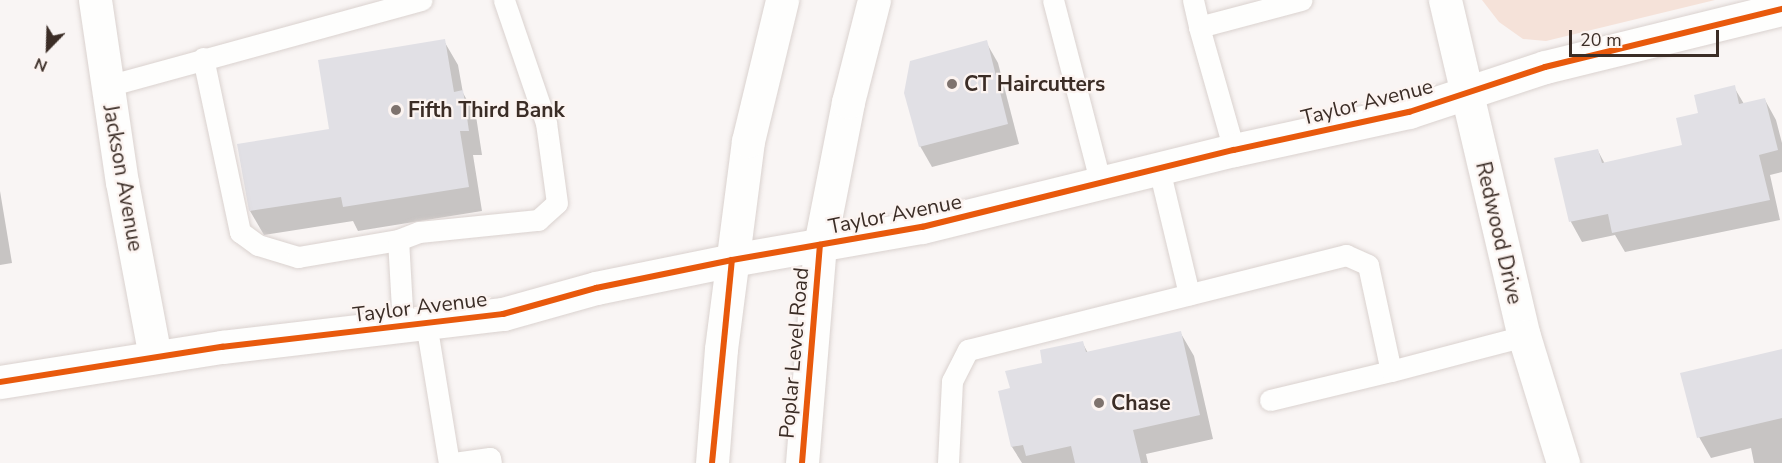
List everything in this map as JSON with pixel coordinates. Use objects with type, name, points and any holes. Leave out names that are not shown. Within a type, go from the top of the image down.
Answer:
[{"type":"street","name":"Jackson Avenue","points":[[95,0],[107,86],[155,356]]},
{"type":"street","points":[[712,463],[732,260],[748,141],[782,0]]},
{"type":"street","name":"Poplar Level Road","points":[[802,463],[820,245],[848,102],[874,0]]},
{"type":"street","name":"Redwood Drive","points":[[1445,0],[1524,336],[1563,463]]},
{"type":"street","name":"Taylor Avenue","points":[[0,382],[155,356],[503,314],[596,288],[732,260],[922,227],[1234,150],[1409,112],[1545,67],[1782,9]]},
{"type":"lane","points":[[107,86],[421,0]]},
{"type":"lane","points":[[203,58],[240,232],[258,245],[298,257],[398,240],[419,232],[538,220],[557,203],[546,123],[504,0]]},
{"type":"lane","points":[[1053,0],[1101,184]]},
{"type":"lane","points":[[1192,0],[1234,150]]},
{"type":"lane","points":[[1199,27],[1301,0]]},
{"type":"lane","points":[[1159,169],[1189,294]]},
{"type":"lane","points":[[398,240],[415,324],[449,463]]},
{"type":"lane","points":[[948,463],[952,381],[968,350],[1346,255],[1368,265],[1391,371]]},
{"type":"lane","points":[[1270,400],[1524,336]]},
{"type":"lane","points":[[454,463],[490,458],[491,463]]},
{"type":"shaded area","points":[[1482,0],[1715,0],[1546,41],[1523,39],[1499,22]]},
{"type":"building","name":"Fifth Third Bank","points":[[445,39],[454,92],[463,90],[469,131],[460,131],[469,187],[343,207],[341,197],[249,211],[237,144],[329,129],[318,60]]},
{"type":"building","name":"CT Haircutters","points":[[987,40],[1008,124],[919,147],[904,93],[910,61]]},
{"type":"building","points":[[1735,85],[1739,104],[1765,98],[1778,150],[1759,155],[1770,200],[1612,233],[1608,214],[1569,222],[1554,158],[1598,149],[1602,163],[1682,145],[1676,118],[1698,113],[1694,95]]},
{"type":"building","name":"Chase","points":[[1181,331],[1200,415],[1133,430],[1141,463],[1075,463],[1071,446],[1026,456],[1023,445],[1011,447],[998,391],[1010,388],[1005,371],[1042,363],[1040,350],[1083,341],[1086,352]]},
{"type":"building","points":[[1782,349],[1782,418],[1697,438],[1680,373]]},
{"type":"cycle path","points":[[0,382],[222,347],[503,314],[596,288],[732,260],[922,227],[1234,150],[1409,112],[1545,67],[1782,9]]},
{"type":"cycle path","points":[[802,463],[820,245]]},
{"type":"cycle path","points":[[712,463],[732,260]]},
{"type":"place","name":"CT Haircutters","points":[[952,84]]},
{"type":"place","name":"Fifth Third Bank","points":[[396,110]]},
{"type":"place","name":"Chase","points":[[1099,403]]}]
